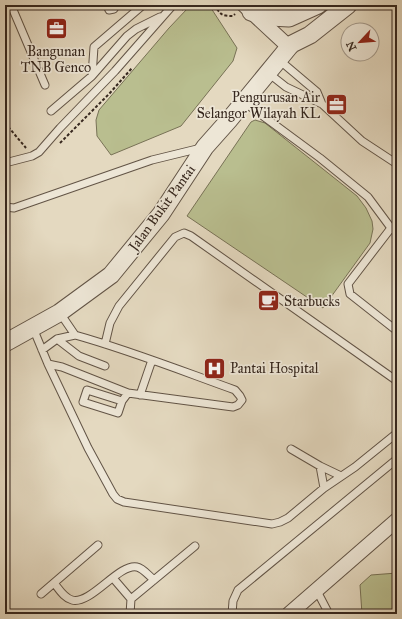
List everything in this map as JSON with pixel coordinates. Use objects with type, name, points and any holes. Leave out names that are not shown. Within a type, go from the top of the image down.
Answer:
[{"type":"street","points":[[244,9],[270,17],[289,18],[318,5]]},
{"type":"street","name":"Jalan Bukit Pantai","points":[[5,343],[60,313],[111,275],[161,214],[205,147],[282,55],[299,28],[328,5]]},
{"type":"street","name":"Jalan Bukit Pantai","points":[[282,55],[348,5]]},
{"type":"street","points":[[244,9],[282,55]]},
{"type":"street","points":[[289,614],[397,520]]},
{"type":"lane","points":[[11,5],[45,85]]},
{"type":"lane","points":[[107,5],[109,10],[114,9],[116,5]]},
{"type":"lane","points":[[92,76],[94,47],[143,5]]},
{"type":"lane","points":[[5,163],[32,156],[39,152],[115,71],[173,5]]},
{"type":"lane","points":[[51,111],[92,76],[136,28],[164,16]]},
{"type":"lane","points":[[282,55],[298,77],[317,92],[322,104]]},
{"type":"lane","points":[[282,55],[286,87],[322,104],[362,141],[397,164]]},
{"type":"lane","points":[[244,102],[320,158],[368,198],[394,230],[348,284],[350,294],[397,331]]},
{"type":"lane","points":[[5,207],[14,208],[152,160],[205,147]]},
{"type":"lane","points":[[104,344],[110,324],[119,306],[175,238],[184,233],[191,236],[397,381]]},
{"type":"lane","points":[[60,313],[75,335]]},
{"type":"lane","points":[[33,328],[48,364],[88,448],[113,494],[117,499],[124,502],[272,524],[280,522],[288,518],[341,476],[352,465],[397,433]]},
{"type":"lane","points":[[42,350],[57,339],[75,335],[152,360],[235,390],[242,400],[234,407],[140,395],[48,364]]},
{"type":"lane","points":[[57,339],[79,356],[105,366]]},
{"type":"lane","points":[[140,395],[152,360]]},
{"type":"lane","points":[[122,401],[87,390],[83,402],[118,413],[122,401],[128,392]]},
{"type":"lane","points":[[292,449],[320,466],[341,476]]},
{"type":"lane","points":[[232,614],[233,601],[238,590],[397,459]]},
{"type":"lane","points":[[320,466],[324,488]]},
{"type":"lane","points":[[40,594],[98,545]]},
{"type":"lane","points":[[131,599],[195,546]]},
{"type":"lane","points":[[54,583],[67,598],[76,601],[84,598],[127,567],[136,566],[154,580]]},
{"type":"lane","points":[[113,578],[131,599],[130,614]]},
{"type":"lane","points":[[317,591],[329,614]]},
{"type":"path","points":[[214,5],[219,13],[224,16],[233,16],[244,9]]},
{"type":"path","points":[[5,122],[32,156]]},
{"type":"green space","points":[[209,5],[237,48],[233,61],[181,126],[111,155],[97,136],[96,120],[99,110],[187,9]]},
{"type":"green space","points":[[255,120],[265,123],[357,196],[366,208],[372,221],[373,229],[370,243],[323,308],[187,216],[251,122]]},
{"type":"green space","points":[[397,573],[397,614],[362,614],[360,585],[371,575]]},
{"type":"place","name":"Bangunan TNB Genco","points":[[56,29]]},
{"type":"place","name":"Pengurusan Air Selangor Wilayah KL","points":[[336,105]]},
{"type":"place","name":"Starbucks","points":[[269,301]]},
{"type":"place","name":"Pantai Hospital","points":[[214,368]]}]
